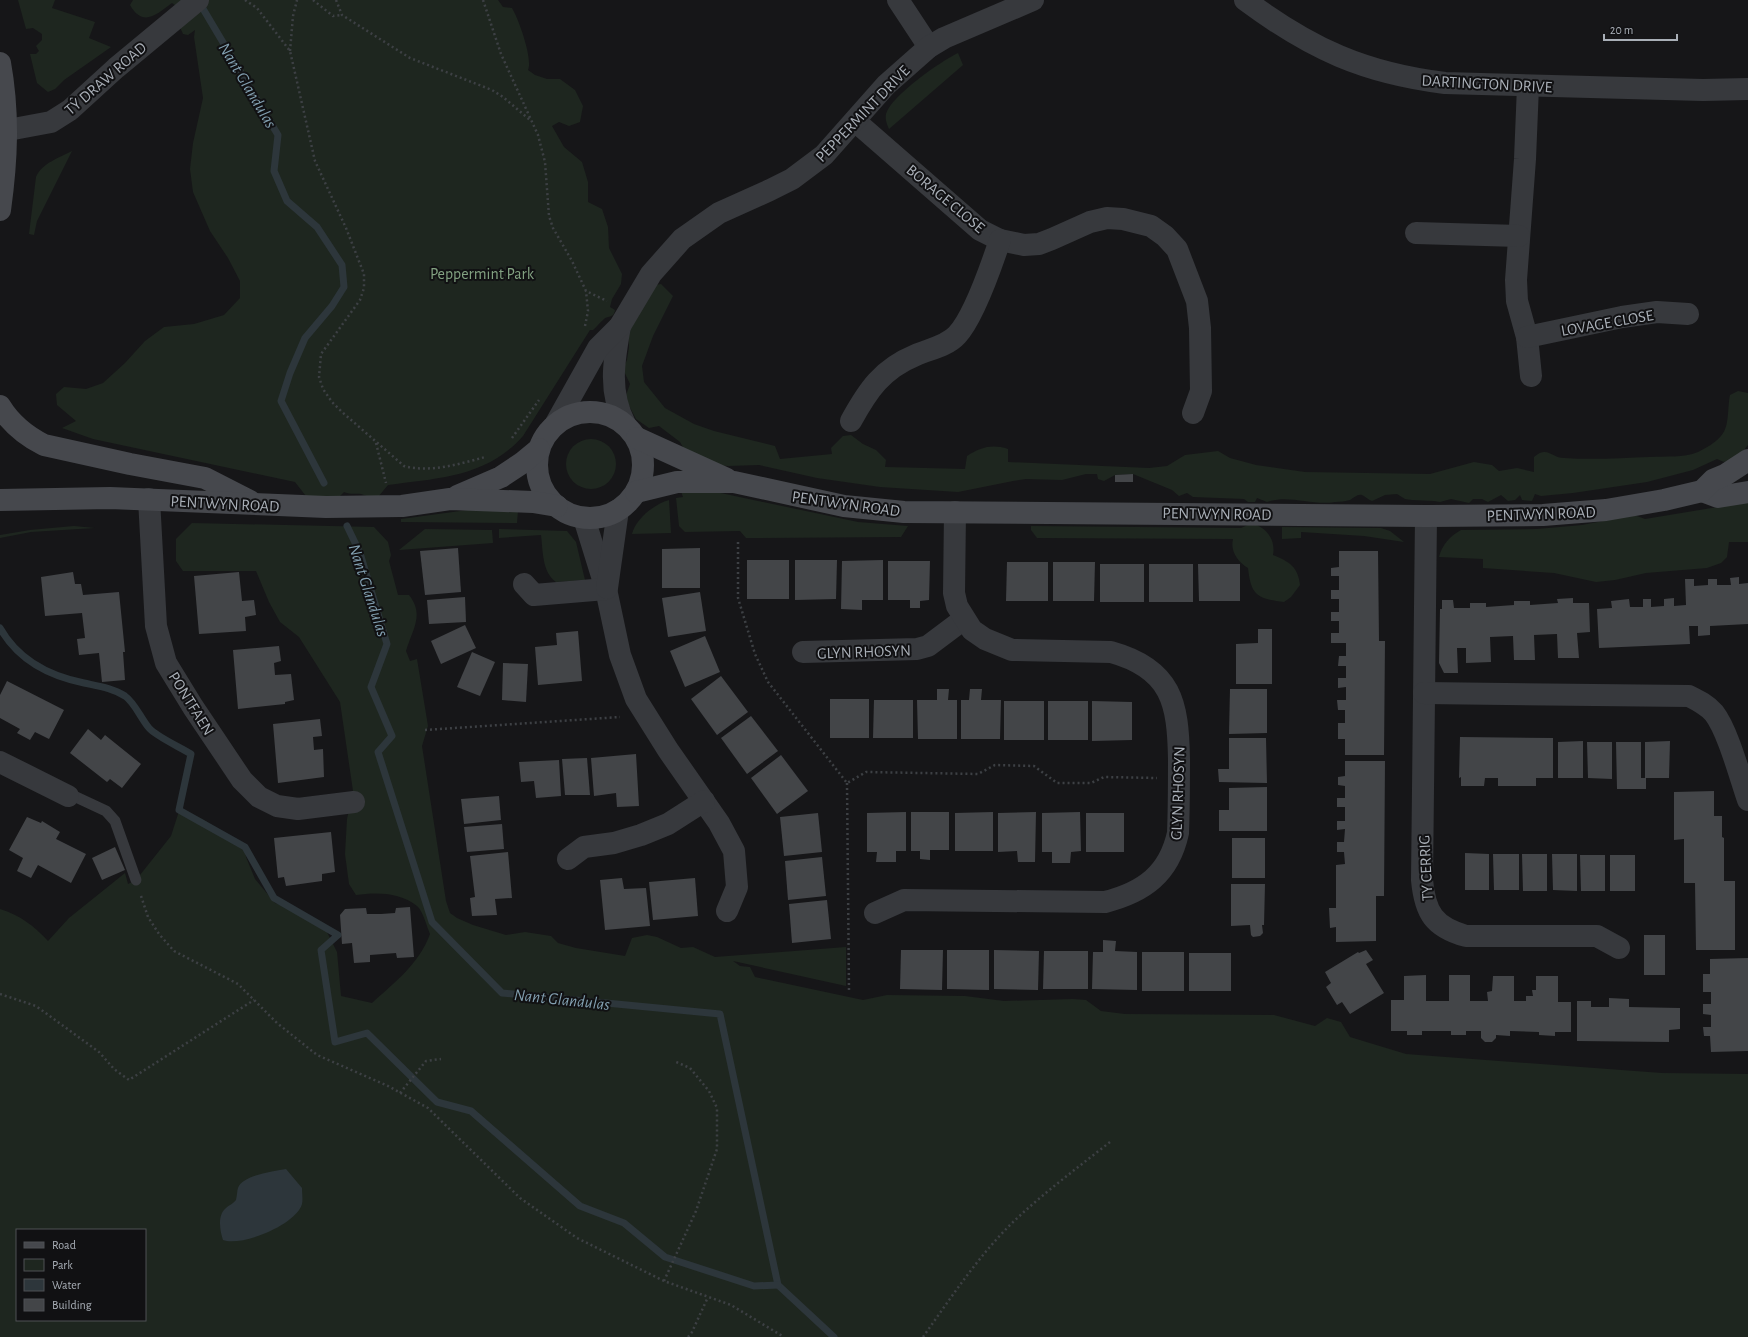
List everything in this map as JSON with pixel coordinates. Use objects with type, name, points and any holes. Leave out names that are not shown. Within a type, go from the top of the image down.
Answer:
[{"type":"street","points":[[898,0],[928,47]]},
{"type":"street","name":"PEPPERMINT DRIVE","points":[[556,423],[598,348],[624,318],[651,274],[682,239],[719,213],[770,190],[808,167],[824,155],[890,81],[928,47],[944,38],[1033,0]]},
{"type":"street","name":"DARTINGTON DRIVE","points":[[1246,0],[1268,6],[1291,32],[1319,48],[1350,61],[1414,79],[1445,83],[1528,86],[1748,90]]},
{"type":"street","name":"TŶ DRAW ROAD","points":[[8,130],[51,122],[70,110],[116,68],[192,5]]},
{"type":"street","points":[[0,63],[8,130],[6,168],[0,210]]},
{"type":"street","points":[[1528,86],[1525,159],[1519,236],[1517,301],[1527,337],[1531,376]]},
{"type":"street","name":"BORAGE CLOSE","points":[[855,121],[980,230],[1000,240],[1024,246],[1038,244],[1090,222],[1107,218],[1137,221],[1151,226],[1165,236],[1178,249],[1197,301],[1200,328],[1201,391],[1193,413]]},
{"type":"street","points":[[1416,233],[1519,236]]},
{"type":"street","points":[[851,421],[876,380],[895,366],[915,355],[940,346],[957,336],[968,319],[1000,240]]},
{"type":"street","name":"LOVAGE CLOSE","points":[[1527,337],[1650,313],[1688,314]]},
{"type":"street","name":"PEPPERMINT DRIVE","points":[[624,318],[613,370],[617,408],[631,431]]},
{"type":"street","points":[[0,406],[14,424],[33,439],[44,445],[124,463],[205,478],[256,504]]},
{"type":"street","points":[[590,411],[609,414],[631,431],[643,456],[643,474],[631,500],[618,510],[603,517],[584,518],[564,512],[550,500],[538,480],[536,465],[539,449],[545,435],[556,423],[572,414],[590,411]]},
{"type":"street","name":"PENTWYN ROAD","points":[[631,431],[734,482]]},
{"type":"street","name":"PENTWYN ROAD","points":[[450,499],[501,477],[539,449]]},
{"type":"street","name":"PENTWYN ROAD","points":[[636,492],[677,482],[734,482],[844,506],[894,512],[1426,516],[1543,515],[1606,510],[1664,500],[1702,491],[1713,480],[1725,475],[1748,460]]},
{"type":"street","name":"PENTWYN ROAD","points":[[1702,491],[1718,497],[1748,492]]},
{"type":"street","name":"PENTWYN ROAD","points":[[0,500],[110,498],[326,507],[366,507],[402,506],[450,499],[510,501],[557,506]]},
{"type":"street","name":"PONTFAEN","points":[[149,499],[156,626],[166,662],[193,708],[238,774],[260,797],[277,806],[298,809],[354,802]]},
{"type":"street","points":[[606,589],[618,510]]},
{"type":"street","name":"GLYN RHOSYN","points":[[875,913],[904,900],[1105,902],[1126,897],[1157,876],[1169,860],[1175,846],[1178,833],[1178,725],[1174,704],[1157,676],[1143,665],[1126,656],[1111,652],[1012,650],[985,639],[972,630],[957,606],[954,592],[954,512]]},
{"type":"street","name":"TY CERRIG","points":[[1426,516],[1422,880],[1428,911],[1436,921],[1450,931],[1466,936],[1596,936],[1619,948]]},
{"type":"street","points":[[584,518],[606,589],[624,668],[636,699],[645,716],[726,834],[734,851],[738,887],[727,912]]},
{"type":"street","points":[[524,584],[534,594],[606,589]]},
{"type":"street","name":"GLYN RHOSYN","points":[[803,652],[917,649],[928,646],[964,619]]},
{"type":"street","points":[[1424,693],[1689,696],[1704,703],[1714,713],[1722,725],[1748,800]]},
{"type":"street","points":[[0,762],[68,796]]},
{"type":"street","points":[[568,859],[584,847],[614,843],[641,835],[668,824],[704,801]]},
{"type":"lane","points":[[68,796],[76,797],[101,808],[106,811],[115,821],[136,880]]},
{"type":"path","points":[[245,0],[257,8],[290,52]]},
{"type":"path","points":[[297,0],[293,16],[290,52],[310,146],[315,161],[346,228],[364,274],[364,288],[360,300],[321,354],[319,377],[323,389],[332,402],[404,466],[414,468],[464,462],[491,453]]},
{"type":"path","points":[[313,0],[333,16],[342,15]]},
{"type":"path","points":[[336,0],[342,15],[410,58],[492,90],[503,96],[532,121]]},
{"type":"path","points":[[483,0],[501,54],[538,134],[545,162],[548,209],[553,228],[586,291],[588,311],[584,330]]},
{"type":"path","points":[[586,291],[624,318]]},
{"type":"path","points":[[509,441],[526,421],[543,395]]},
{"type":"path","points":[[376,442],[387,485]]},
{"type":"path","points":[[738,542],[738,598],[755,654],[768,682],[847,783],[849,810],[849,991]]},
{"type":"path","points":[[425,730],[645,716]]},
{"type":"path","points":[[847,783],[866,772],[978,774],[995,765],[1034,766],[1057,782],[1091,783],[1104,777],[1179,779]]},
{"type":"path","points":[[136,880],[148,917],[159,934],[174,951],[238,984],[277,1023],[317,1055],[401,1092],[428,1108],[520,1198],[577,1238],[664,1281],[731,1305],[784,1337]]},
{"type":"path","points":[[0,994],[36,1006],[99,1052],[114,1069],[129,1080],[193,1037],[254,1000]]},
{"type":"path","points":[[401,1092],[426,1061],[441,1060]]},
{"type":"path","points":[[664,1281],[696,1211],[717,1149],[717,1108],[709,1091],[690,1068],[674,1061]]},
{"type":"path","points":[[924,1336],[973,1268],[1011,1225],[1057,1184],[1110,1142]]},
{"type":"path","points":[[688,1337],[708,1297]]},
{"type":"green space","points":[[18,0],[55,0],[52,8],[95,22],[89,38],[111,47],[64,80],[55,89],[48,92],[37,83],[30,54],[36,54],[39,51],[36,46],[42,40],[42,34],[33,28],[26,29]]},
{"type":"green space","name":"Peppermint Park","points":[[133,0],[498,0],[503,7],[512,8],[527,49],[529,57],[528,70],[535,75],[547,79],[560,79],[575,90],[583,106],[580,122],[569,126],[559,122],[552,126],[564,147],[582,162],[588,182],[588,202],[602,209],[608,227],[609,248],[622,274],[621,284],[612,299],[610,307],[615,310],[613,315],[605,319],[593,330],[590,330],[523,436],[509,450],[478,468],[461,473],[426,480],[388,485],[378,497],[344,492],[336,500],[309,500],[295,482],[93,439],[62,428],[76,421],[57,405],[56,394],[64,387],[86,389],[103,383],[125,363],[145,341],[164,327],[194,324],[224,315],[240,298],[240,281],[228,258],[210,231],[193,192],[190,169],[193,143],[203,98],[194,37],[195,30],[188,35],[183,34],[180,27],[180,9],[172,3],[156,15],[145,17],[140,16],[135,12],[130,5]]},
{"type":"green space","points":[[958,53],[963,65],[889,129],[886,114],[897,98],[929,71]]},
{"type":"green space","points":[[72,151],[37,221],[34,235],[29,234],[36,177],[42,168],[47,164]]},
{"type":"green space","points":[[661,284],[673,296],[653,336],[642,366],[644,382],[665,408],[694,424],[714,431],[775,446],[780,459],[832,454],[831,448],[843,436],[851,435],[863,444],[876,450],[886,460],[885,467],[965,469],[967,456],[977,450],[987,447],[1002,447],[1008,449],[1008,462],[1149,468],[1167,466],[1185,455],[1218,451],[1230,458],[1256,465],[1305,472],[1430,474],[1474,462],[1492,465],[1499,471],[1517,468],[1534,472],[1534,457],[1542,452],[1564,458],[1596,459],[1674,456],[1698,452],[1719,439],[1724,432],[1727,422],[1730,395],[1738,391],[1748,393],[1748,445],[1736,460],[1724,462],[1717,459],[1693,470],[1647,482],[1573,493],[1541,496],[1535,494],[1532,501],[1522,500],[1520,495],[1515,500],[1508,501],[1501,495],[1488,502],[1482,499],[1473,499],[1469,503],[1451,499],[1440,502],[1412,500],[1405,499],[1397,494],[1385,495],[1372,501],[1360,495],[1350,500],[1326,503],[1284,499],[1267,502],[1257,498],[1255,502],[1248,502],[1244,499],[1193,497],[1187,493],[1179,496],[1172,490],[1133,474],[1115,475],[1104,481],[1098,479],[1097,474],[1086,474],[1062,480],[1026,479],[958,492],[880,487],[817,478],[759,465],[713,465],[686,452],[680,442],[659,426],[649,428],[636,419],[625,398],[630,384],[623,369],[627,360],[629,347],[628,331],[650,286]]},
{"type":"green space","points":[[591,439],[605,443],[612,450],[616,464],[612,478],[605,485],[591,489],[577,485],[570,478],[566,464],[570,450],[577,443]]},
{"type":"green space","points":[[681,491],[716,492],[858,522],[908,526],[901,537],[746,538],[740,531],[685,532],[679,526],[676,498],[683,497]]},
{"type":"green space","points":[[669,500],[671,533],[632,534],[638,522],[647,512]]},
{"type":"green space","points":[[1748,502],[1748,542],[1729,542],[1727,557],[1721,563],[1707,568],[1646,573],[1615,580],[1596,582],[1554,573],[1483,568],[1483,559],[1439,557],[1447,541],[1461,530],[1537,529],[1582,525],[1634,515],[1645,519]]},
{"type":"green space","points":[[475,509],[518,511],[517,523],[401,522],[401,519]]},
{"type":"green space","points":[[192,523],[374,527],[388,542],[391,555],[389,561],[398,595],[409,595],[414,602],[416,609],[416,623],[406,651],[410,661],[417,659],[428,726],[422,746],[446,901],[450,913],[473,925],[506,935],[525,932],[551,936],[558,943],[576,948],[625,956],[632,938],[647,935],[657,937],[681,948],[693,947],[715,957],[846,947],[846,986],[733,961],[740,966],[750,967],[755,977],[863,1000],[887,995],[965,996],[1004,1001],[1073,999],[1086,1000],[1101,1011],[1125,1014],[1274,1015],[1315,1026],[1327,1018],[1341,1022],[1350,1037],[1406,1054],[1662,1073],[1748,1074],[1748,1337],[0,1337],[0,909],[14,914],[26,922],[48,941],[69,918],[125,873],[128,884],[136,880],[171,836],[180,808],[204,820],[216,831],[245,848],[246,857],[255,879],[275,903],[302,912],[322,922],[337,952],[341,996],[372,1003],[406,972],[420,954],[430,934],[425,919],[419,908],[410,901],[396,896],[380,893],[356,895],[349,884],[345,854],[347,819],[353,791],[340,702],[299,637],[280,622],[269,602],[256,571],[183,571],[176,561],[176,539]]},
{"type":"green space","points":[[1250,524],[1261,527],[1269,534],[1274,549],[1273,555],[1284,560],[1295,569],[1300,585],[1291,597],[1284,602],[1267,599],[1257,594],[1251,584],[1248,568],[1241,563],[1234,552],[1232,543],[1233,539],[1037,538],[1031,530],[1031,526],[1241,528]]},
{"type":"green space","points":[[74,526],[95,528],[31,532],[0,538],[0,535],[30,530]]},
{"type":"green space","points":[[1282,527],[1381,528],[1390,531],[1404,542],[1364,536],[1301,532],[1301,538],[1282,539]]},
{"type":"green space","points":[[425,529],[492,530],[493,543],[399,550]]},
{"type":"green space","points":[[499,529],[567,531],[576,542],[585,580],[556,582],[548,573],[544,561],[541,535],[499,538]]},
{"type":"water","points":[[286,1169],[302,1188],[302,1204],[298,1212],[279,1226],[254,1237],[242,1240],[223,1240],[220,1228],[221,1215],[226,1208],[236,1200],[238,1188],[241,1184],[259,1174]]},
{"type":"building","points":[[1133,474],[1133,482],[1115,482],[1115,475]]},
{"type":"building","points":[[458,548],[461,592],[425,595],[420,551]]},
{"type":"building","points":[[700,548],[700,588],[662,588],[662,549]]},
{"type":"building","points":[[1339,551],[1378,551],[1379,641],[1385,641],[1384,755],[1345,755],[1345,739],[1338,739],[1338,723],[1345,723],[1345,710],[1338,710],[1337,700],[1346,700],[1346,687],[1338,688],[1338,678],[1346,678],[1346,666],[1338,666],[1339,656],[1346,656],[1346,643],[1331,643],[1331,633],[1339,633],[1339,621],[1331,621],[1331,612],[1339,612],[1339,599],[1331,599],[1331,590],[1339,590],[1339,576],[1331,576],[1331,568],[1339,567]]},
{"type":"building","points":[[747,560],[789,560],[789,599],[747,599]]},
{"type":"building","points":[[795,560],[837,560],[836,599],[795,600]]},
{"type":"building","points":[[883,560],[883,600],[862,600],[862,610],[841,609],[842,561]]},
{"type":"building","points":[[888,561],[930,561],[929,600],[920,601],[920,608],[910,608],[910,600],[888,600]]},
{"type":"building","points":[[1007,562],[1048,562],[1048,601],[1006,601]]},
{"type":"building","points":[[1053,562],[1095,562],[1094,601],[1053,601]]},
{"type":"building","points":[[1100,564],[1144,564],[1144,602],[1100,602]]},
{"type":"building","points":[[1149,564],[1193,564],[1193,602],[1149,602]]},
{"type":"building","points":[[1198,564],[1240,564],[1240,601],[1199,601]]},
{"type":"building","points":[[73,572],[75,584],[81,584],[83,595],[119,592],[125,652],[123,652],[125,680],[102,682],[99,653],[79,655],[77,639],[85,638],[82,613],[45,616],[41,577]]},
{"type":"building","points":[[239,572],[242,601],[254,600],[256,615],[245,617],[246,631],[199,634],[194,576]]},
{"type":"building","points":[[1739,577],[1739,584],[1748,583],[1748,624],[1710,626],[1710,635],[1698,636],[1698,626],[1689,626],[1690,644],[1599,648],[1597,609],[1612,608],[1611,601],[1629,599],[1630,607],[1643,607],[1643,599],[1651,599],[1651,607],[1664,606],[1664,599],[1674,598],[1674,606],[1686,605],[1685,579],[1694,579],[1694,586],[1708,585],[1708,579],[1717,579],[1717,585],[1731,585],[1730,578]]},
{"type":"building","points":[[700,592],[706,631],[668,637],[662,598]]},
{"type":"building","points":[[465,597],[466,622],[429,624],[427,600]]},
{"type":"building","points":[[1573,598],[1573,603],[1589,603],[1590,632],[1577,633],[1579,658],[1558,658],[1557,634],[1534,635],[1535,660],[1514,660],[1513,636],[1490,637],[1491,662],[1466,663],[1466,648],[1457,648],[1458,673],[1444,673],[1439,663],[1440,609],[1442,609],[1442,600],[1453,600],[1454,608],[1470,608],[1470,603],[1486,603],[1486,607],[1514,605],[1514,601],[1530,601],[1530,605],[1558,603],[1557,599]]},
{"type":"building","points":[[465,625],[476,648],[441,664],[431,641]]},
{"type":"building","points":[[1258,629],[1272,629],[1272,684],[1236,684],[1236,644],[1258,643]]},
{"type":"building","points":[[578,631],[582,681],[538,685],[535,647],[557,645],[556,633]]},
{"type":"building","points":[[705,636],[720,672],[685,687],[670,651]]},
{"type":"building","points":[[279,646],[281,661],[274,663],[275,675],[291,674],[294,700],[285,702],[285,704],[238,709],[233,650]]},
{"type":"building","points":[[472,652],[495,662],[480,696],[457,687]]},
{"type":"building","points":[[503,663],[528,664],[526,702],[502,700]]},
{"type":"building","points":[[721,676],[748,712],[717,735],[691,699]]},
{"type":"building","points":[[7,681],[64,710],[49,739],[35,732],[30,740],[17,733],[20,729],[0,718],[0,695]]},
{"type":"building","points":[[937,689],[949,689],[948,700],[957,700],[957,739],[918,739],[917,700],[937,700]]},
{"type":"building","points":[[970,689],[982,689],[981,700],[1001,700],[1000,739],[961,739],[961,700],[969,700]]},
{"type":"building","points":[[1230,689],[1267,689],[1267,733],[1229,734]]},
{"type":"building","points":[[830,699],[869,699],[869,738],[830,738]]},
{"type":"building","points":[[874,700],[913,700],[913,738],[873,738]]},
{"type":"building","points":[[1004,701],[1044,701],[1044,740],[1004,740]]},
{"type":"building","points":[[1048,701],[1088,701],[1088,740],[1048,740]]},
{"type":"building","points":[[1092,701],[1132,702],[1132,740],[1092,741]]},
{"type":"building","points":[[751,716],[778,751],[747,774],[721,738]]},
{"type":"building","points":[[320,719],[322,736],[313,737],[314,750],[323,749],[324,777],[278,783],[273,724]]},
{"type":"building","points":[[88,729],[101,740],[105,735],[141,764],[122,788],[110,779],[107,782],[70,753]]},
{"type":"building","points":[[1460,737],[1553,738],[1553,778],[1536,778],[1536,786],[1498,786],[1498,778],[1485,778],[1484,786],[1461,786],[1461,777],[1459,778]]},
{"type":"building","points":[[1229,738],[1266,738],[1267,783],[1219,782],[1218,769],[1229,769]]},
{"type":"building","points":[[1583,741],[1583,778],[1558,778],[1558,742]]},
{"type":"building","points":[[1670,741],[1669,778],[1645,778],[1645,742]]},
{"type":"building","points":[[1587,742],[1612,742],[1612,779],[1588,778]]},
{"type":"building","points":[[1616,742],[1641,742],[1641,778],[1646,778],[1646,789],[1617,789]]},
{"type":"building","points":[[636,754],[639,806],[617,807],[616,793],[594,796],[591,758]]},
{"type":"building","points":[[781,755],[808,791],[777,814],[751,778]]},
{"type":"building","points":[[587,758],[590,795],[565,795],[562,759]]},
{"type":"building","points":[[559,760],[561,796],[536,798],[534,781],[521,782],[519,762]]},
{"type":"building","points":[[1345,761],[1385,761],[1384,896],[1376,896],[1376,941],[1336,942],[1336,927],[1330,928],[1329,908],[1336,908],[1336,865],[1345,864],[1344,852],[1337,852],[1337,842],[1344,842],[1345,829],[1337,830],[1337,821],[1345,821],[1345,807],[1337,807],[1337,798],[1345,798],[1345,786],[1338,785],[1338,777],[1345,776]]},
{"type":"building","points":[[1267,787],[1267,831],[1219,831],[1219,810],[1229,810],[1229,788]]},
{"type":"building","points":[[1714,791],[1714,816],[1722,816],[1722,837],[1724,838],[1724,881],[1735,881],[1735,950],[1696,950],[1695,883],[1684,883],[1684,839],[1674,840],[1674,792]]},
{"type":"building","points":[[499,796],[501,820],[464,824],[461,799]]},
{"type":"building","points":[[906,812],[906,851],[896,851],[896,862],[876,862],[877,852],[867,852],[867,813]]},
{"type":"building","points":[[911,812],[949,812],[949,850],[930,850],[930,860],[920,859],[920,851],[911,851]]},
{"type":"building","points":[[993,812],[993,851],[955,851],[955,813]]},
{"type":"building","points":[[1036,812],[1035,862],[1018,862],[1017,851],[998,852],[998,813]]},
{"type":"building","points":[[1080,812],[1081,851],[1071,852],[1070,863],[1052,863],[1052,852],[1042,852],[1042,813]]},
{"type":"building","points":[[818,813],[822,852],[784,856],[780,817]]},
{"type":"building","points":[[1086,813],[1124,813],[1124,852],[1086,852]]},
{"type":"building","points":[[27,817],[41,823],[42,821],[60,832],[56,839],[86,854],[71,883],[38,865],[31,878],[17,871],[23,858],[9,850]]},
{"type":"building","points":[[502,824],[504,849],[467,852],[464,827]]},
{"type":"building","points":[[331,832],[335,872],[322,874],[322,881],[286,886],[284,877],[278,878],[274,838]]},
{"type":"building","points":[[1232,838],[1265,838],[1265,878],[1232,878]]},
{"type":"building","points":[[115,847],[125,870],[102,880],[92,858]]},
{"type":"building","points":[[508,852],[512,898],[495,899],[497,915],[472,916],[470,898],[475,897],[470,856]]},
{"type":"building","points":[[1465,853],[1489,854],[1489,890],[1465,890]]},
{"type":"building","points":[[1493,854],[1519,854],[1519,890],[1494,890]]},
{"type":"building","points":[[1522,854],[1547,854],[1547,891],[1523,891]]},
{"type":"building","points":[[1552,854],[1577,854],[1577,891],[1553,890]]},
{"type":"building","points":[[1580,855],[1605,855],[1605,891],[1581,891]]},
{"type":"building","points":[[1610,855],[1635,855],[1635,891],[1610,891]]},
{"type":"building","points":[[822,857],[826,896],[788,900],[785,861]]},
{"type":"building","points":[[622,878],[624,889],[646,888],[650,926],[605,930],[600,880]]},
{"type":"building","points":[[695,878],[698,916],[653,920],[649,882]]},
{"type":"building","points":[[1231,884],[1265,884],[1264,925],[1262,925],[1263,933],[1260,936],[1253,937],[1251,935],[1250,925],[1231,926]]},
{"type":"building","points":[[827,900],[831,939],[792,943],[789,904]]},
{"type":"building","points":[[410,907],[414,957],[397,958],[396,953],[370,955],[370,962],[354,963],[352,943],[342,944],[340,915],[345,909],[366,908],[367,914],[381,914],[395,913],[396,908]]},
{"type":"building","points":[[1644,935],[1665,935],[1665,975],[1644,975]]},
{"type":"building","points":[[1103,940],[1116,941],[1115,951],[1137,952],[1137,990],[1092,989],[1093,952],[1103,952]]},
{"type":"building","points":[[901,950],[943,950],[942,990],[900,989]]},
{"type":"building","points":[[947,950],[989,950],[989,990],[947,989]]},
{"type":"building","points":[[994,950],[1039,951],[1038,990],[994,989]]},
{"type":"building","points":[[1366,950],[1373,960],[1366,964],[1384,993],[1350,1014],[1342,1002],[1337,1005],[1326,987],[1331,983],[1325,972],[1358,952],[1359,953]]},
{"type":"building","points":[[1044,951],[1088,951],[1088,989],[1043,989]]},
{"type":"building","points":[[1142,952],[1184,952],[1184,991],[1142,991]]},
{"type":"building","points":[[1189,953],[1231,953],[1231,991],[1189,991]]},
{"type":"building","points":[[1748,958],[1748,1051],[1711,1052],[1710,1036],[1704,1036],[1703,1027],[1711,1027],[1711,1015],[1703,1014],[1703,1004],[1711,1004],[1711,992],[1703,992],[1703,974],[1710,974],[1710,959]]},
{"type":"building","points":[[1426,975],[1426,1001],[1449,1001],[1449,975],[1470,975],[1470,1001],[1488,1001],[1487,992],[1492,991],[1493,976],[1514,976],[1514,1001],[1526,1001],[1526,996],[1533,996],[1532,990],[1536,990],[1536,976],[1558,976],[1558,1002],[1571,1002],[1571,1032],[1555,1032],[1555,1036],[1539,1035],[1539,1032],[1510,1031],[1510,1036],[1496,1035],[1496,1038],[1492,1042],[1485,1042],[1481,1038],[1481,1031],[1466,1031],[1466,1035],[1451,1035],[1451,1031],[1422,1031],[1422,1035],[1407,1035],[1407,1031],[1391,1031],[1391,1000],[1404,1000],[1404,976]]},
{"type":"building","points":[[1609,998],[1629,999],[1629,1007],[1680,1008],[1680,1029],[1669,1030],[1669,1042],[1577,1041],[1577,1001],[1591,1001],[1591,1007],[1609,1007]]},
{"type":"waterway","name":"Nant Glandulas","points":[[199,2],[278,135],[274,171],[287,201],[317,227],[342,265],[344,287],[332,306],[305,338],[290,373],[281,401],[324,483]]},
{"type":"waterway","name":"Nant Glandulas","points":[[347,526],[360,553],[387,644],[371,687],[392,736],[378,752],[432,922],[502,993],[720,1014],[778,1285],[834,1337]]},
{"type":"waterway","points":[[0,628],[7,639],[25,658],[47,671],[71,680],[110,689],[125,696],[129,699],[149,728],[191,754],[179,810],[245,847],[274,898],[338,935],[321,950],[335,1042],[367,1033],[437,1102],[471,1111],[580,1206],[624,1223],[665,1257],[754,1286],[778,1285]]}]
